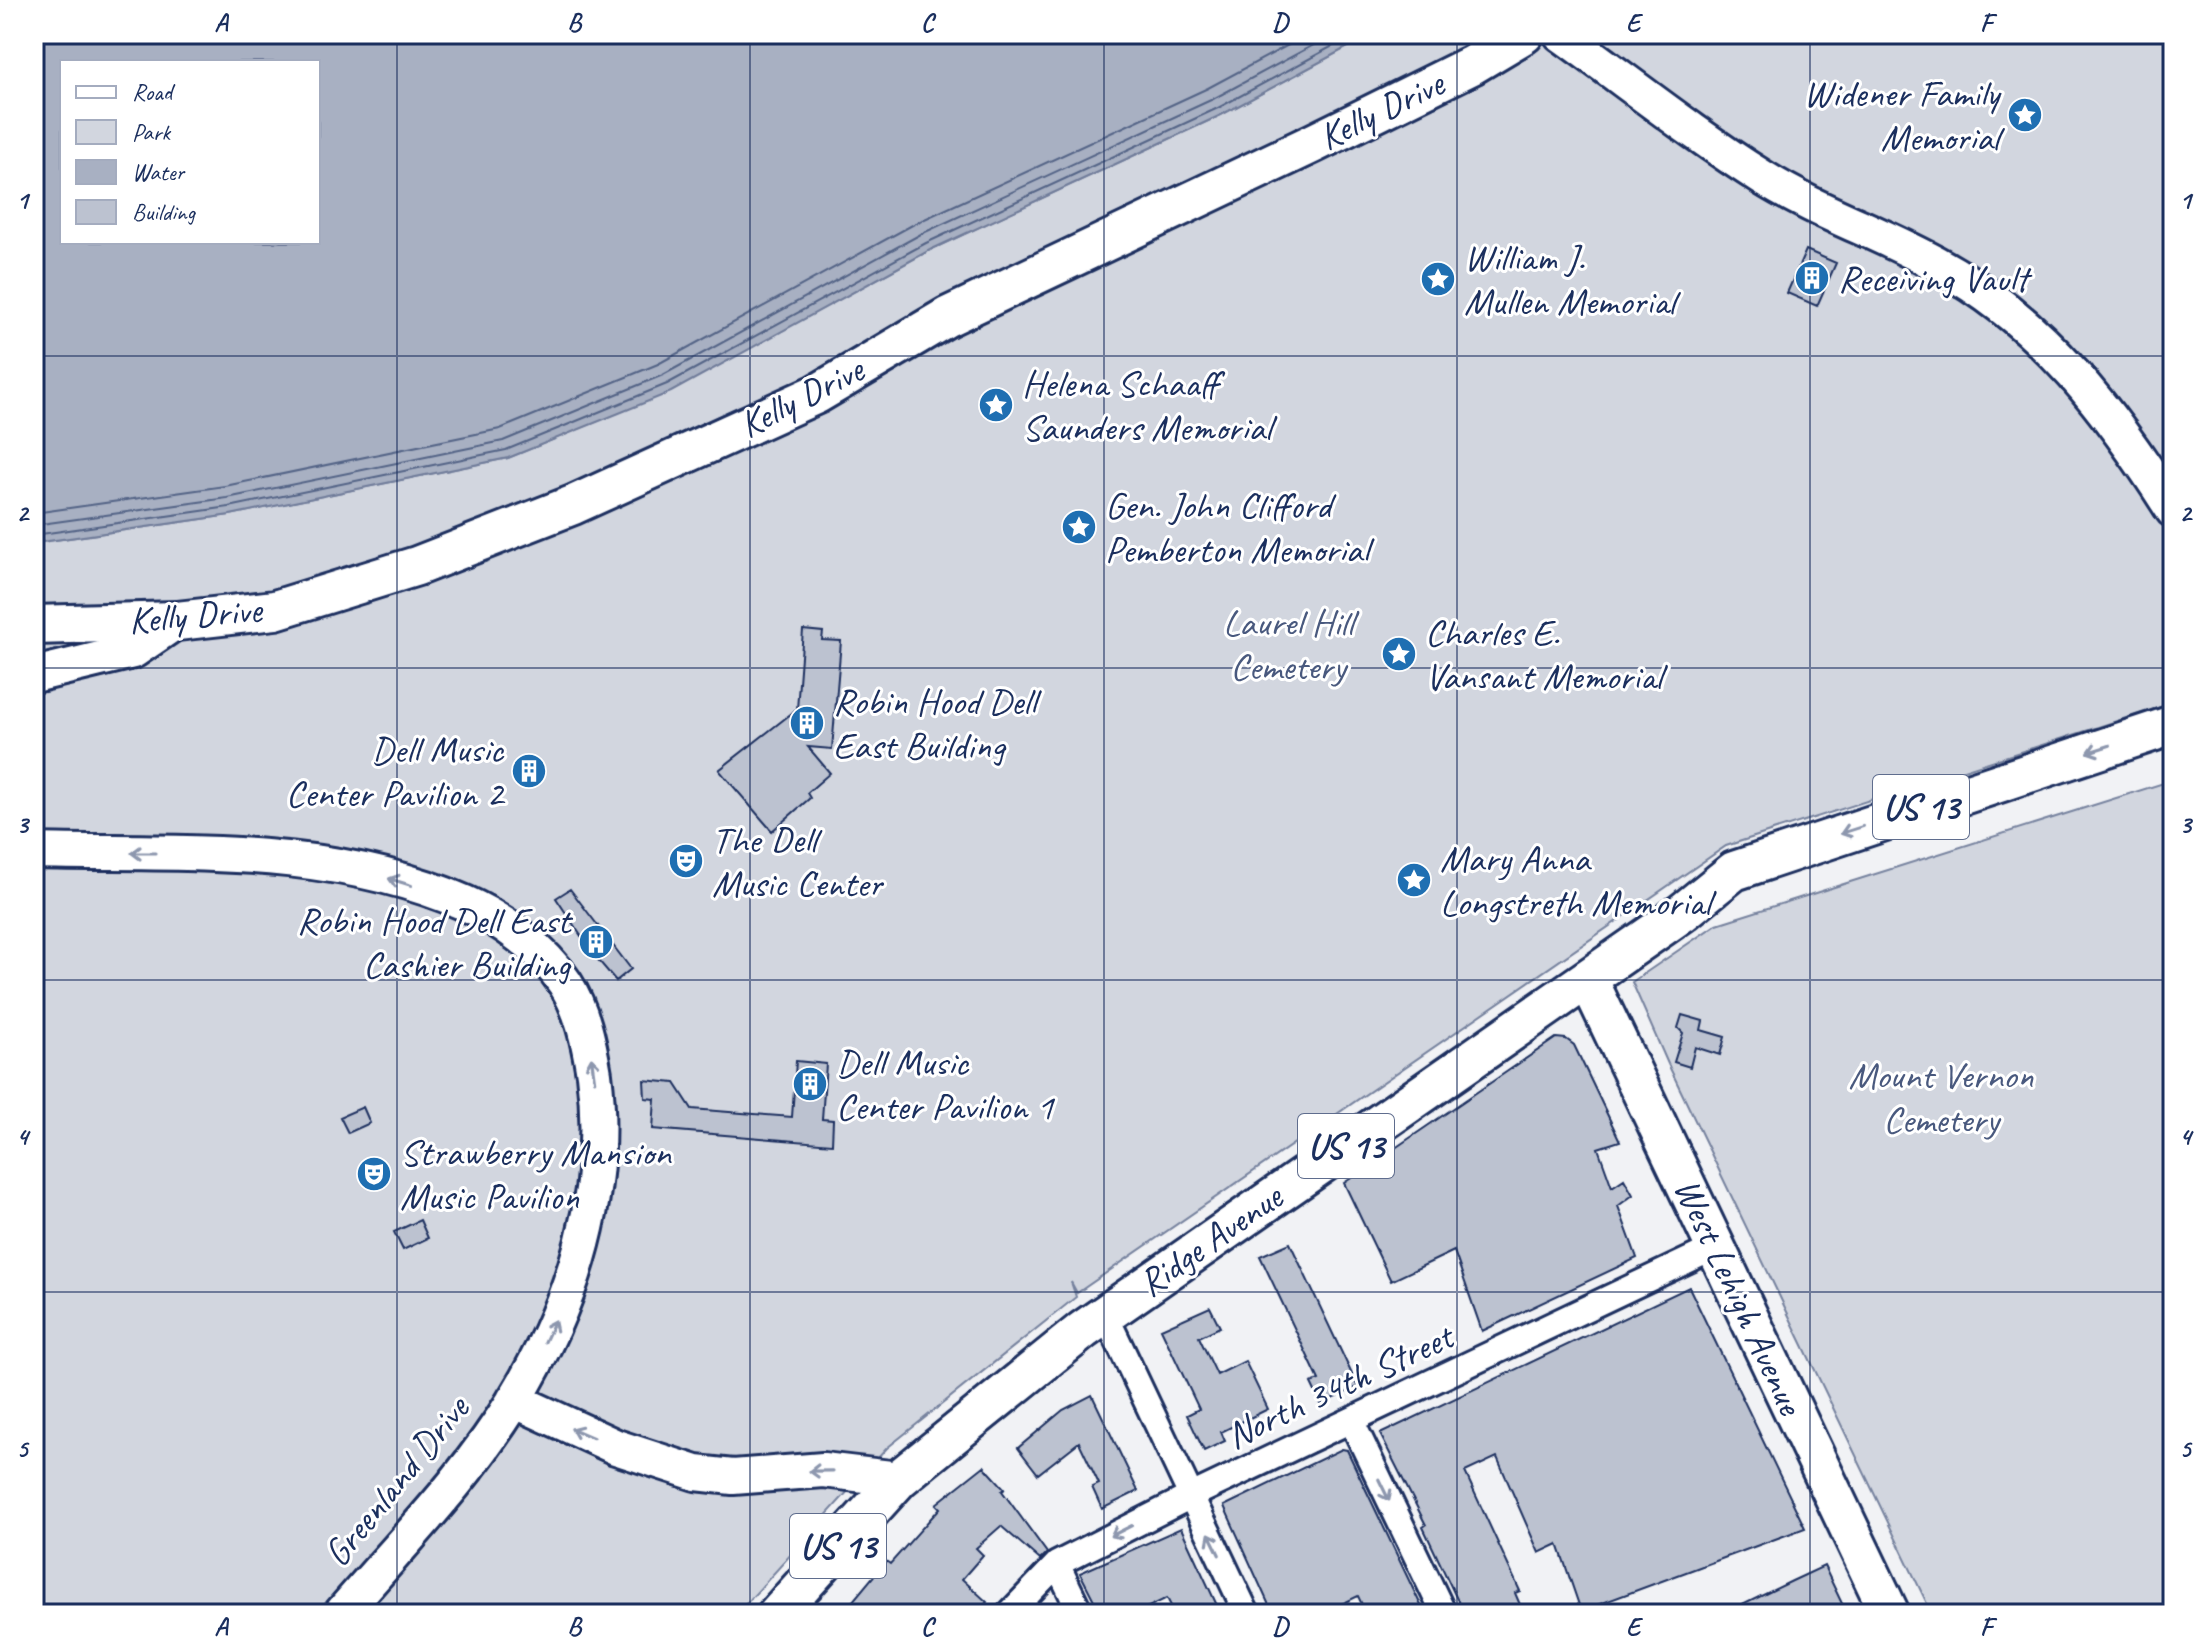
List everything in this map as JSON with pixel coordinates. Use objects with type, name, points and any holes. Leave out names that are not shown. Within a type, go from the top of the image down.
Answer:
[{"type":"main road","name":"Kelly Drive","points":[[34,625],[177,621],[275,610],[417,566],[573,505],[817,394],[947,317],[1484,59],[1524,34]]},
{"type":"main road","points":[[1561,34],[1764,179],[1913,251],[1985,293],[2049,346],[2124,433],[2173,510]]},
{"type":"main road","points":[[2086,389],[2112,440],[2173,535]]},
{"type":"main road","points":[[34,675],[133,651],[177,621]]},
{"type":"main road","name":"Ridge Avenue","points":[[777,1614],[899,1479],[1105,1314],[1682,913],[1724,877],[1751,863],[2173,725]]},
{"type":"main road","name":"Ridge Avenue","points":[[1682,913],[2173,752]]},
{"type":"main road","name":"Greenland Drive","points":[[34,851],[255,854],[349,868],[467,904],[501,925],[555,970],[575,1003],[592,1059],[597,1116],[588,1224],[576,1269],[552,1327],[514,1400],[419,1528],[341,1614]]},
{"type":"main road","name":"West Lehigh Avenue","points":[[1588,979],[1890,1614]]},
{"type":"main road","points":[[514,1400],[616,1447],[696,1473],[733,1477],[823,1470],[899,1479]]},
{"type":"street","name":"North 34th Street","points":[[1009,1614],[1057,1564],[1191,1496],[1716,1247]]},
{"type":"street","points":[[1105,1314],[1247,1614]]},
{"type":"street","points":[[1351,1420],[1444,1614]]},
{"type":"street","points":[[1057,1564],[1081,1614]]},
{"type":"green space","name":"Laurel Hill Cemetery","points":[[1372,34],[1589,34],[1585,42],[1602,37],[1600,34],[2173,34],[2173,703],[1726,846],[1077,1293],[1071,1282],[1076,1297],[887,1448],[737,1614],[34,1614],[34,543],[230,515],[508,458],[671,391],[930,250],[1221,115]]},
{"type":"green space","name":"Mount Vernon Cemetery","points":[[2173,780],[2173,1614],[1932,1614],[1668,1064],[1632,982],[1717,924]]},
{"type":"water","points":[[34,34],[1372,34],[1221,115],[930,250],[671,392],[508,458],[230,515],[34,543]]},
{"type":"building","name":"Receiving Vault","points":[[1806,250],[1836,263],[1817,306],[1787,293]]},
{"type":"building","name":"Robin Hood Dell East Building","points":[[803,630],[823,632],[822,640],[841,641],[832,749],[808,747],[830,773],[807,793],[810,798],[772,831],[719,770],[797,709]]},
{"type":"building","name":"Robin Hood Dell East Cashier Building","points":[[570,889],[631,969],[616,981],[593,954],[556,898]]},
{"type":"building","points":[[1682,1015],[1703,1021],[1701,1030],[1725,1037],[1720,1055],[1695,1047],[1690,1067],[1674,1062],[1683,1033],[1678,1028]]},
{"type":"building","points":[[1556,1038],[1566,1039],[1574,1045],[1620,1141],[1598,1148],[1612,1187],[1624,1179],[1633,1195],[1618,1206],[1637,1258],[1482,1331],[1454,1251],[1391,1281],[1344,1183]]},
{"type":"building","points":[[796,1061],[826,1064],[822,1119],[833,1120],[832,1144],[653,1129],[655,1099],[645,1098],[644,1080],[675,1083],[692,1109],[792,1117]]},
{"type":"building","points":[[363,1107],[370,1123],[348,1133],[340,1117]]},
{"type":"building","points":[[420,1220],[428,1238],[403,1250],[394,1232]]},
{"type":"building","points":[[1290,1243],[1358,1387],[1321,1404],[1311,1383],[1319,1380],[1260,1256]]},
{"type":"building","points":[[1689,1287],[1805,1528],[1581,1611],[1558,1544],[1539,1553],[1497,1457],[1465,1472],[1520,1591],[1515,1593],[1524,1614],[1464,1614],[1423,1527],[1426,1525],[1380,1434]]},
{"type":"building","points":[[1210,1307],[1220,1327],[1199,1337],[1217,1375],[1245,1361],[1268,1409],[1221,1432],[1225,1441],[1204,1451],[1187,1415],[1199,1409],[1161,1329]]},
{"type":"building","points":[[1092,1395],[1138,1491],[1102,1509],[1092,1487],[1099,1484],[1079,1442],[1038,1474],[1018,1448],[1063,1410]]},
{"type":"building","points":[[1342,1449],[1347,1450],[1425,1614],[1371,1614],[1369,1609],[1365,1611],[1358,1596],[1321,1614],[1273,1614],[1224,1506]]},
{"type":"building","points":[[984,1466],[1005,1489],[1002,1491],[1047,1553],[1040,1560],[1001,1526],[976,1548],[983,1555],[962,1579],[987,1602],[976,1614],[842,1614],[886,1561],[890,1564],[940,1508],[936,1504]]},
{"type":"building","points":[[1181,1528],[1221,1614],[1175,1614],[1167,1598],[1134,1614],[1101,1614],[1080,1573]]},
{"type":"building","points":[[1824,1566],[1847,1614],[1724,1614],[1792,1581]]},
{"type":"place","name":"Widener Family Memorial","points":[[2025,115]]},
{"type":"place","name":"Receiving Vault","points":[[1812,278]]},
{"type":"place","name":"William J. Mullen Memorial","points":[[1438,279]]},
{"type":"place","name":"Helena Schaaff Saunders Memorial","points":[[996,405]]},
{"type":"place","name":"Gen. John Clifford Pemberton Memorial","points":[[1079,527]]},
{"type":"place","name":"Charles E. Vansant Memorial","points":[[1399,654]]},
{"type":"place","name":"Robin Hood Dell East Building","points":[[807,723]]},
{"type":"place","name":"Dell Music Center Pavilion 2","points":[[529,771]]},
{"type":"place","name":"The Dell Music Center","points":[[686,861]]},
{"type":"place","name":"Mary Anna Longstreth Memorial","points":[[1414,880]]},
{"type":"place","name":"Robin Hood Dell East Cashier Building","points":[[596,942]]},
{"type":"place","name":"Dell Music Center Pavilion 1","points":[[810,1084]]},
{"type":"place","name":"Strawberry Mansion Music Pavilion","points":[[374,1174]]}]
